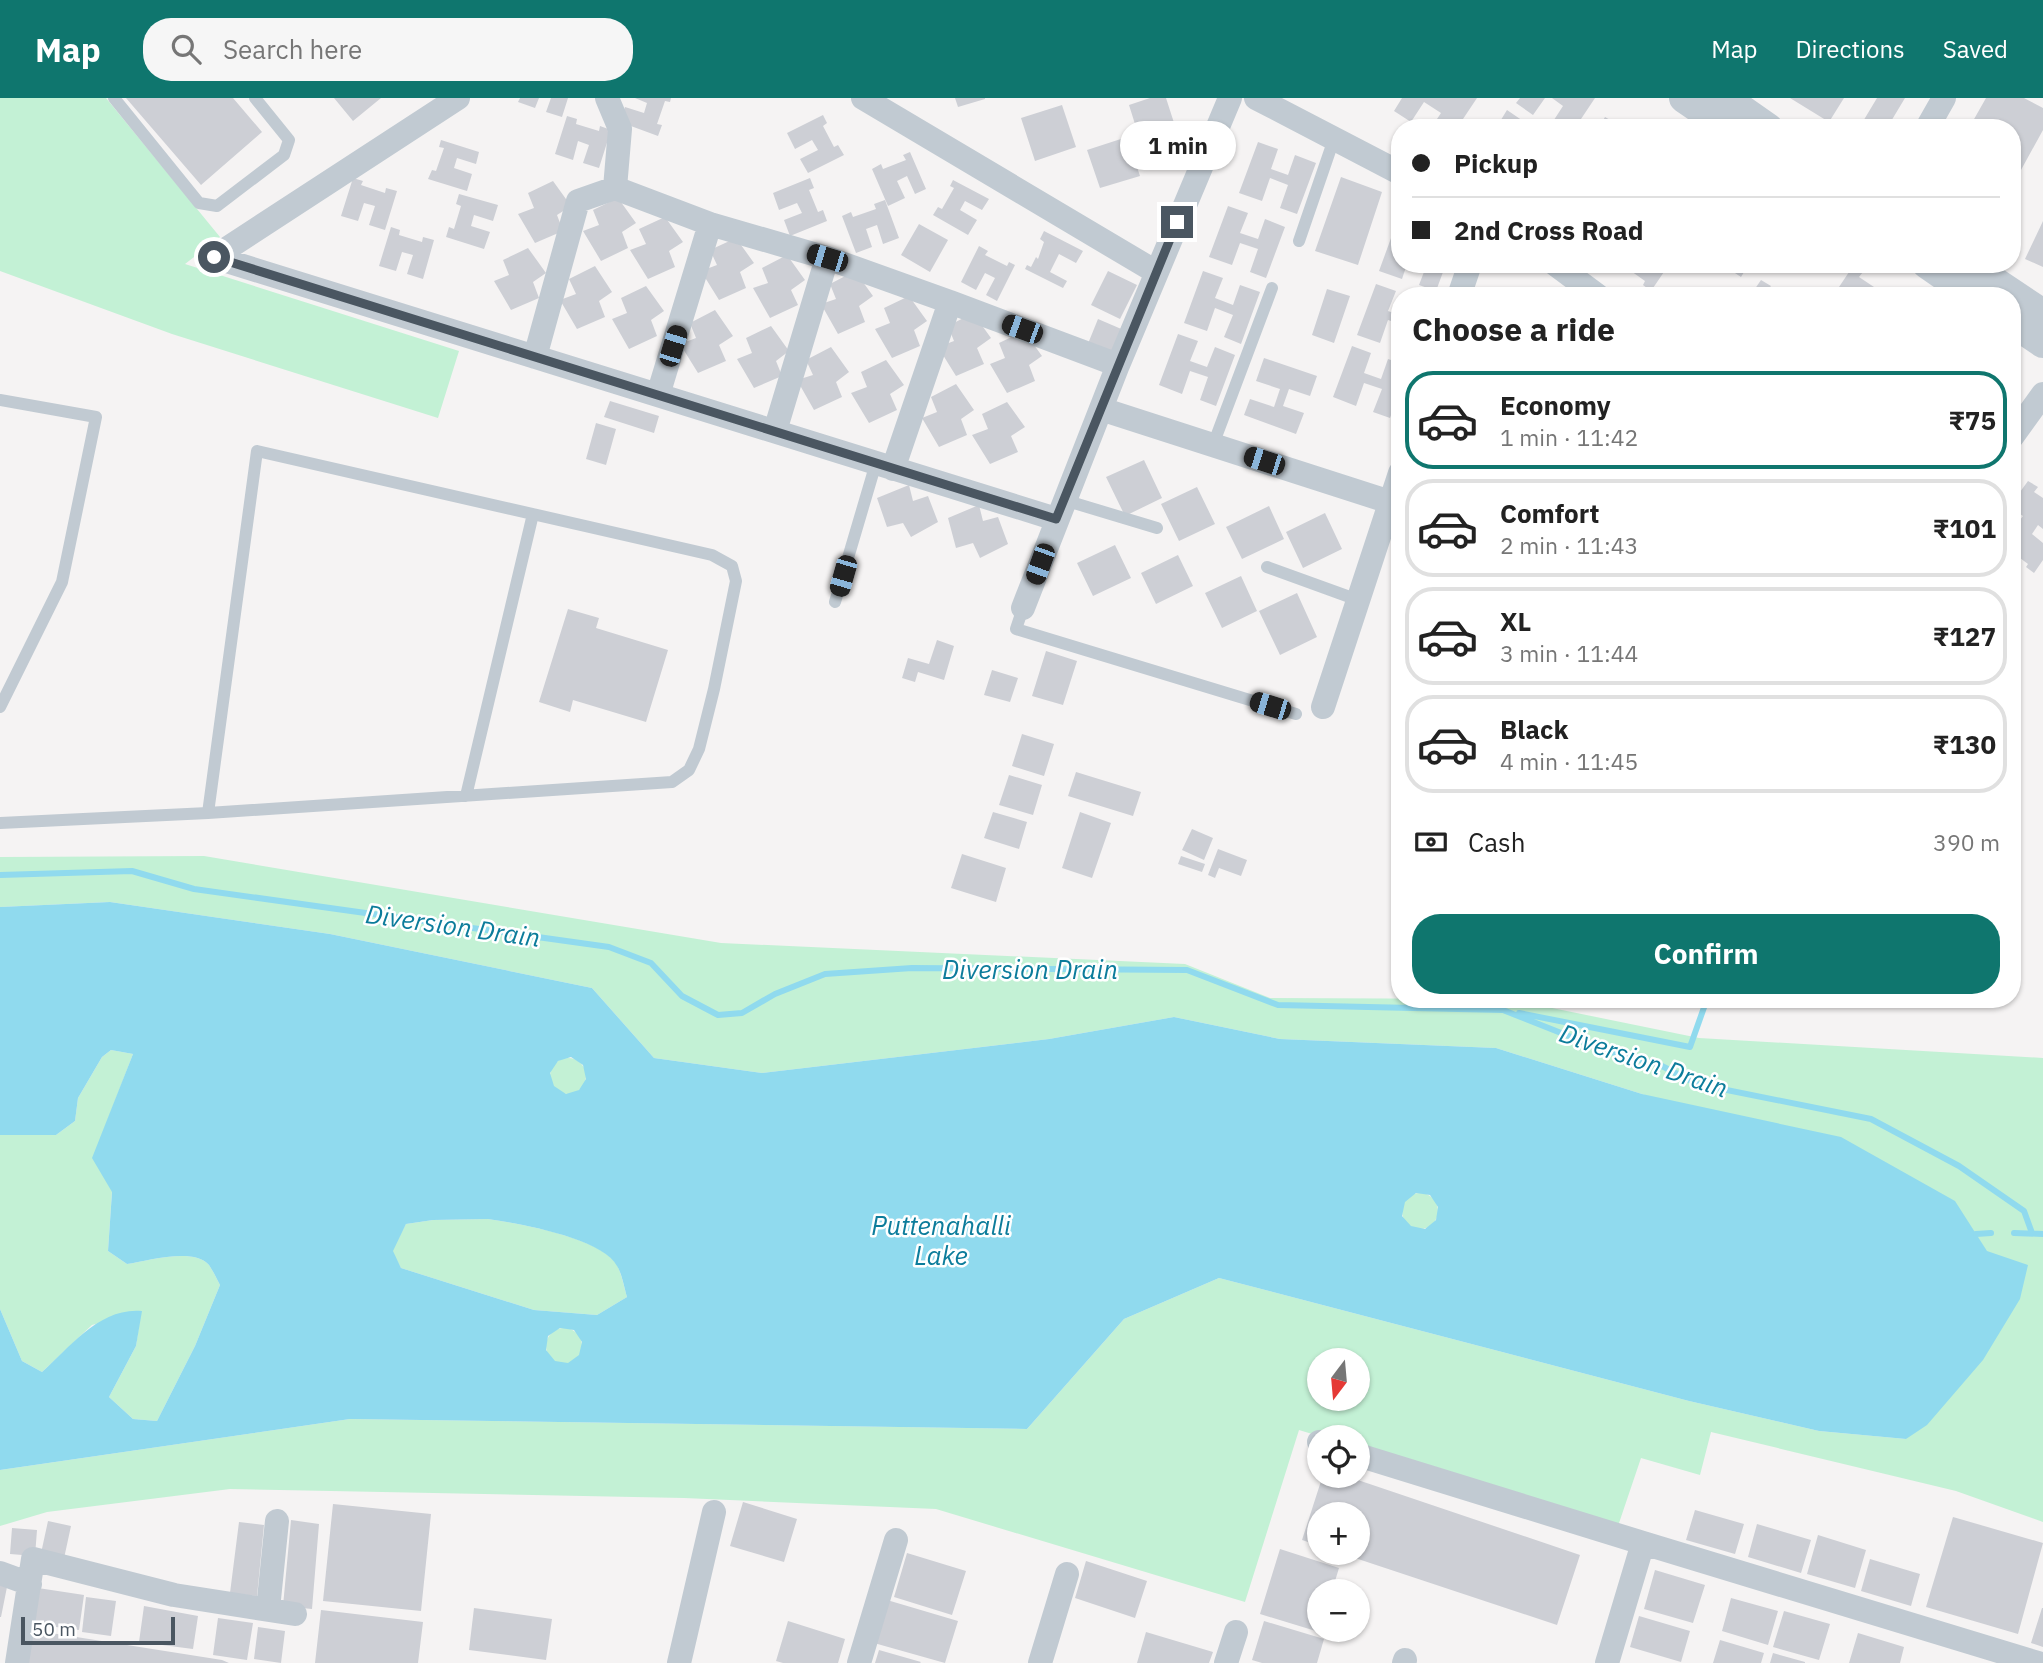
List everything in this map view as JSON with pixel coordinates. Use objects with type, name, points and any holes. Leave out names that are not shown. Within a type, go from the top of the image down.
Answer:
[{"type":"street","points":[[458,98],[214,257],[884,466],[1060,510]]},
{"type":"street","points":[[607,98],[620,129],[615,188]]},
{"type":"street","points":[[863,98],[1156,272]]},
{"type":"street","points":[[1023,608],[1118,365],[1230,98]]},
{"type":"street","points":[[1256,98],[1391,168]]},
{"type":"street","points":[[1684,98],[1715,119]]},
{"type":"street","points":[[1725,98],[1755,119]]},
{"type":"street","points":[[1932,119],[1944,98]]},
{"type":"street","points":[[535,357],[578,201],[615,188],[710,224],[827,258],[1118,365]]},
{"type":"street","points":[[658,395],[710,224]]},
{"type":"street","points":[[775,431],[827,258]]},
{"type":"street","points":[[1567,273],[1586,287]]},
{"type":"street","points":[[1940,273],[1960,287]]},
{"type":"street","points":[[1982,273],[2002,287]]},
{"type":"street","points":[[2021,299],[2043,314]]},
{"type":"street","points":[[884,466],[950,302]]},
{"type":"street","points":[[2021,328],[2043,343]]},
{"type":"street","points":[[2021,425],[2043,394]]},
{"type":"street","points":[[1101,409],[1391,502]]},
{"type":"street","points":[[1323,707],[1358,600],[1391,513]]},
{"type":"street","points":[[1370,1459],[2038,1663]]},
{"type":"street","points":[[679,1663],[715,1512]]},
{"type":"street","points":[[268,1609],[277,1521]]},
{"type":"street","points":[[859,1663],[896,1540]]},
{"type":"street","points":[[1607,1663],[1643,1543]]},
{"type":"street","points":[[17,1663],[33,1559],[174,1595],[295,1614]]},
{"type":"street","points":[[0,1573],[30,1584]]},
{"type":"street","points":[[1040,1663],[1067,1574]]},
{"type":"street","points":[[1227,1663],[1236,1632]]},
{"type":"lane","points":[[114,98],[199,203],[217,206],[284,155],[289,140],[255,98]]},
{"type":"lane","points":[[1299,241],[1334,139]]},
{"type":"lane","points":[[1213,445],[1272,288]]},
{"type":"lane","points":[[0,400],[96,417],[62,582],[0,707]]},
{"type":"lane","points":[[0,823],[208,813],[672,782],[688,770],[699,749],[736,581],[732,566],[712,555],[257,451],[208,813]]},
{"type":"lane","points":[[835,602],[884,466]]},
{"type":"lane","points":[[1060,510],[1157,528]]},
{"type":"lane","points":[[466,796],[533,514]]},
{"type":"lane","points":[[1267,567],[1358,600]]},
{"type":"lane","points":[[1023,608],[1016,629],[1296,714]]},
{"type":"green space","points":[[0,98],[106,98],[220,237],[185,264],[459,351],[438,418],[172,334],[0,271]]},
{"type":"green space","points":[[204,856],[721,943],[1185,964],[1270,998],[1391,999],[1391,1008],[1552,1008],[1699,1038],[2043,1058],[2043,1522],[1956,1491],[1711,1432],[1700,1475],[1641,1458],[1618,1526],[1370,1452],[1370,1425],[1307,1425],[1307,1432],[1299,1430],[1245,1602],[936,1509],[684,1498],[230,1489],[47,1512],[0,1526],[0,1470],[350,1419],[1027,1429],[1124,1319],[1219,1278],[1689,1401],[1819,1431],[1906,1439],[1987,1252],[1954,1201],[1642,1094],[1496,1048],[1280,1039],[1174,1017],[1049,1039],[762,1073],[654,1058],[592,988],[330,934],[110,902],[0,907],[0,857]]},
{"type":"green space","points":[[111,1050],[133,1054],[93,1158],[112,1191],[108,1251],[127,1264],[170,1257],[193,1257],[209,1265],[220,1285],[195,1346],[157,1421],[133,1419],[109,1397],[136,1346],[141,1311],[92,1325],[42,1372],[22,1361],[0,1309],[0,1135],[56,1135],[75,1121],[78,1098],[102,1057]]},
{"type":"green space","points":[[568,1058],[581,1063],[586,1076],[581,1089],[568,1094],[555,1089],[550,1076],[555,1063]]},
{"type":"green space","points":[[1420,1193],[1433,1198],[1438,1211],[1433,1224],[1420,1229],[1407,1224],[1402,1211],[1407,1198]]},
{"type":"green space","points":[[488,1219],[558,1233],[595,1247],[609,1255],[617,1265],[627,1297],[597,1315],[534,1310],[401,1268],[392,1251],[406,1224],[433,1220]]},
{"type":"green space","points":[[564,1328],[577,1333],[582,1346],[577,1359],[564,1364],[551,1359],[546,1346],[551,1333]]},
{"type":"water","name":"Puttenahalli Lake","points":[[110,902],[330,934],[592,988],[654,1058],[762,1073],[1049,1039],[1174,1017],[1280,1039],[1496,1048],[1642,1094],[1841,1137],[1955,1201],[1987,1251],[2028,1265],[2020,1299],[1983,1360],[1927,1425],[1906,1439],[1819,1431],[1689,1401],[1219,1278],[1124,1319],[1027,1429],[350,1419],[0,1470],[0,1309],[22,1361],[42,1372],[99,1322],[127,1311],[142,1311],[136,1346],[109,1397],[133,1419],[157,1421],[195,1346],[220,1285],[209,1265],[193,1257],[170,1257],[127,1264],[108,1251],[112,1192],[92,1158],[133,1054],[111,1050],[102,1057],[78,1098],[75,1121],[56,1135],[0,1135],[0,907]],"holes":[[[571,1057],[583,1065],[586,1079],[579,1090],[566,1094],[554,1086],[550,1073],[558,1061]],[[1416,1193],[1430,1195],[1438,1207],[1436,1220],[1425,1229],[1411,1226],[1402,1216],[1405,1202]],[[488,1219],[538,1228],[578,1240],[609,1256],[619,1269],[627,1297],[597,1315],[534,1310],[401,1268],[393,1251],[406,1224],[433,1220]],[[560,1328],[574,1330],[582,1342],[579,1355],[568,1363],[555,1361],[546,1350],[548,1336]]]},
{"type":"building","points":[[126,98],[233,98],[262,132],[201,185]]},
{"type":"building","points":[[334,98],[381,98],[353,121]]},
{"type":"building","points":[[520,98],[539,98],[535,108],[518,102]]},
{"type":"building","points":[[551,98],[568,98],[562,117],[546,112]]},
{"type":"building","points":[[635,98],[671,98],[670,102],[665,101],[657,124],[662,125],[658,136],[620,122],[625,107],[644,113],[647,103]]},
{"type":"building","points":[[955,98],[985,98],[985,99],[958,107]]},
{"type":"building","points":[[1150,98],[1166,98],[1176,129],[1140,140],[1129,105]]},
{"type":"building","points":[[1402,98],[1477,98],[1463,119],[1437,119],[1441,113],[1424,102],[1413,119],[1406,119],[1394,111]]},
{"type":"building","points":[[1520,98],[1545,98],[1533,115],[1516,103]]},
{"type":"building","points":[[1552,98],[1595,98],[1581,119],[1555,119],[1563,106]]},
{"type":"building","points":[[1790,98],[1844,98],[1831,119],[1824,119]]},
{"type":"building","points":[[1877,98],[1905,98],[1892,119],[1864,119]]},
{"type":"building","points":[[1986,98],[2024,98],[2043,108],[2043,130],[2021,170],[2021,119],[1974,119]]},
{"type":"building","points":[[1062,105],[1076,147],[1035,161],[1021,118]]},
{"type":"building","points":[[1507,110],[1520,119],[1502,119]]},
{"type":"building","points":[[823,115],[827,123],[823,126],[834,147],[838,145],[844,155],[808,173],[800,159],[818,150],[812,140],[795,149],[787,133]]},
{"type":"building","points":[[567,116],[577,119],[576,124],[599,131],[600,126],[611,130],[599,168],[583,163],[589,145],[578,141],[573,160],[555,154]]},
{"type":"building","points":[[1127,137],[1140,176],[1100,188],[1087,150]]},
{"type":"building","points":[[441,140],[479,152],[476,164],[457,158],[454,168],[472,174],[467,191],[428,179],[432,170],[436,171],[444,148],[439,147]]},
{"type":"building","points":[[1258,142],[1278,149],[1271,169],[1288,175],[1295,155],[1316,163],[1297,214],[1280,208],[1288,185],[1270,178],[1262,201],[1239,193]]},
{"type":"building","points":[[910,152],[926,189],[915,194],[907,176],[897,181],[905,198],[888,206],[872,169],[881,164],[883,169],[906,160],[903,155]]},
{"type":"building","points":[[1341,177],[1382,192],[1358,265],[1315,251]]},
{"type":"building","points":[[353,178],[363,181],[361,185],[385,193],[386,188],[397,191],[385,230],[369,225],[375,206],[364,203],[358,221],[341,216]]},
{"type":"building","points":[[810,178],[814,188],[809,190],[818,212],[823,210],[827,221],[790,236],[784,220],[802,213],[797,203],[779,210],[773,193]]},
{"type":"building","points":[[953,180],[989,199],[982,210],[965,201],[960,210],[977,220],[968,235],[933,215],[938,207],[942,209],[954,188],[950,186]]},
{"type":"building","points":[[553,181],[571,206],[557,215],[563,231],[535,243],[518,214],[534,208],[528,193]]},
{"type":"building","points":[[459,194],[498,205],[493,221],[474,215],[471,226],[490,232],[484,249],[446,237],[449,227],[454,229],[461,206],[456,204]]},
{"type":"building","points":[[618,198],[636,223],[622,232],[628,248],[601,261],[583,231],[599,225],[593,210]]},
{"type":"building","points":[[885,200],[899,238],[883,244],[877,225],[866,229],[872,247],[856,253],[842,216],[851,212],[853,217],[876,209],[874,204]]},
{"type":"building","points":[[1228,206],[1248,213],[1240,233],[1258,239],[1265,219],[1285,227],[1266,278],[1250,272],[1258,249],[1240,243],[1232,265],[1209,257]]},
{"type":"building","points":[[665,217],[683,242],[669,251],[675,267],[648,279],[630,250],[646,244],[639,229]]},
{"type":"building","points":[[2043,221],[2043,267],[2025,259]]},
{"type":"building","points":[[919,224],[948,240],[930,272],[901,255]]},
{"type":"building","points":[[391,227],[400,230],[399,235],[422,242],[423,237],[434,240],[423,279],[407,274],[413,255],[402,252],[396,271],[379,266]]},
{"type":"building","points":[[1044,231],[1083,251],[1076,263],[1059,254],[1050,272],[1067,281],[1063,288],[1025,269],[1027,265],[1031,267],[1036,257],[1038,259],[1044,242],[1040,239]]},
{"type":"building","points":[[736,238],[754,263],[740,272],[746,288],[719,300],[701,271],[717,265],[710,250]]},
{"type":"building","points":[[1391,238],[1391,273],[1404,273],[1402,279],[1379,271]]},
{"type":"building","points":[[979,246],[988,251],[985,255],[1007,266],[1009,262],[1015,265],[997,301],[986,295],[995,278],[985,273],[976,290],[961,282]]},
{"type":"building","points":[[528,248],[546,273],[533,282],[539,298],[511,310],[494,281],[509,275],[503,260]]},
{"type":"building","points":[[787,255],[805,280],[791,290],[798,305],[770,318],[753,288],[768,283],[762,268]]},
{"type":"building","points":[[595,266],[612,292],[599,301],[605,317],[577,329],[560,300],[576,294],[569,279]]},
{"type":"building","points":[[855,271],[873,296],[859,306],[865,322],[838,334],[821,304],[836,299],[830,284]]},
{"type":"building","points":[[1108,271],[1137,285],[1120,319],[1091,305]]},
{"type":"building","points":[[1203,271],[1223,278],[1215,298],[1233,305],[1240,285],[1260,292],[1241,344],[1224,337],[1233,315],[1215,308],[1207,331],[1184,323]]},
{"type":"building","points":[[1424,273],[1443,273],[1437,287],[1419,285]]},
{"type":"building","points":[[1634,273],[1663,273],[1654,287],[1646,287],[1643,285],[1645,281]]},
{"type":"building","points":[[1848,273],[1862,273],[1859,277],[1874,287],[1839,287]]},
{"type":"building","points":[[1761,280],[1771,286],[1770,287],[1756,287]]},
{"type":"building","points":[[1376,284],[1391,289],[1388,311],[1391,312],[1391,321],[1388,320],[1380,343],[1357,335]]},
{"type":"building","points":[[646,286],[664,311],[651,320],[657,336],[629,349],[612,319],[627,313],[621,298]]},
{"type":"building","points":[[1327,289],[1350,296],[1334,343],[1312,335]]},
{"type":"building","points":[[909,296],[927,321],[914,330],[920,346],[892,358],[875,329],[890,323],[884,308]]},
{"type":"building","points":[[715,310],[733,336],[719,345],[726,361],[698,373],[680,344],[696,338],[690,323]]},
{"type":"building","points":[[973,313],[991,338],[977,348],[984,364],[956,376],[938,347],[954,341],[948,326]]},
{"type":"building","points":[[1098,319],[1126,331],[1114,363],[1085,351]]},
{"type":"building","points":[[771,326],[789,351],[776,361],[782,376],[754,388],[737,359],[752,353],[746,338]]},
{"type":"building","points":[[1024,331],[1042,356],[1029,365],[1035,381],[1007,393],[990,364],[1005,358],[999,343]]},
{"type":"building","points":[[1178,334],[1198,341],[1190,361],[1207,367],[1215,347],[1235,355],[1216,406],[1200,400],[1208,377],[1190,371],[1182,394],[1159,385]]},
{"type":"building","points":[[1352,346],[1371,353],[1364,373],[1381,379],[1388,359],[1391,360],[1390,418],[1373,412],[1382,389],[1364,383],[1356,406],[1333,397]]},
{"type":"building","points":[[831,347],[849,372],[836,382],[842,397],[814,410],[797,380],[813,375],[806,360]]},
{"type":"building","points":[[1264,358],[1317,376],[1310,396],[1289,389],[1283,406],[1304,413],[1296,434],[1244,415],[1250,399],[1274,407],[1280,389],[1256,381]]},
{"type":"building","points":[[886,360],[904,385],[890,394],[897,410],[869,423],[851,393],[867,387],[861,372]]},
{"type":"building","points":[[956,384],[974,410],[961,419],[967,435],[939,447],[922,418],[937,412],[931,397]]},
{"type":"building","points":[[610,401],[659,416],[654,433],[604,417]]},
{"type":"building","points":[[1007,402],[1025,427],[1011,436],[1018,452],[990,464],[972,435],[988,429],[982,414]]},
{"type":"building","points":[[596,423],[616,429],[606,465],[586,459]]},
{"type":"building","points":[[1144,460],[1162,498],[1125,516],[1106,477]]},
{"type":"building","points":[[2028,481],[2038,487],[2034,492],[2043,498],[2043,529],[2038,525],[2032,534],[2043,543],[2043,560],[2034,573],[2021,559],[2021,491]]},
{"type":"building","points":[[909,485],[913,501],[928,496],[938,522],[911,537],[903,523],[887,527],[877,498]]},
{"type":"building","points":[[1197,487],[1215,524],[1179,541],[1161,504]]},
{"type":"building","points":[[979,505],[983,521],[998,517],[1008,544],[980,558],[973,543],[956,548],[948,518]]},
{"type":"building","points":[[1269,506],[1284,539],[1242,559],[1226,527]]},
{"type":"building","points":[[1325,513],[1342,549],[1303,568],[1286,532]]},
{"type":"building","points":[[1115,545],[1131,578],[1093,596],[1077,563]]},
{"type":"building","points":[[1178,555],[1193,586],[1156,604],[1141,573]]},
{"type":"building","points":[[1241,576],[1257,611],[1222,628],[1205,593]]},
{"type":"building","points":[[1297,593],[1317,637],[1280,655],[1259,611]]},
{"type":"building","points":[[568,609],[599,618],[596,628],[668,650],[646,722],[573,700],[570,712],[539,702]]},
{"type":"building","points":[[937,640],[954,646],[944,680],[918,672],[915,682],[902,678],[908,658],[929,664]]},
{"type":"building","points":[[1046,651],[1077,661],[1063,705],[1032,696]]},
{"type":"building","points":[[992,670],[1018,678],[1010,702],[984,695]]},
{"type":"building","points":[[1022,734],[1054,744],[1044,776],[1012,766]]},
{"type":"building","points":[[1076,772],[1141,792],[1133,816],[1068,796]]},
{"type":"building","points":[[1009,775],[1042,785],[1033,815],[999,805]]},
{"type":"building","points":[[993,812],[1027,822],[1019,849],[984,838]]},
{"type":"building","points":[[1080,812],[1111,823],[1092,878],[1062,868]]},
{"type":"building","points":[[1192,829],[1213,838],[1204,860],[1182,850]]},
{"type":"building","points":[[1218,849],[1247,860],[1241,876],[1219,868],[1215,878],[1208,875]]},
{"type":"building","points":[[962,854],[1006,868],[996,902],[951,888]]},
{"type":"building","points":[[1181,856],[1205,864],[1202,872],[1178,864]]},
{"type":"building","points":[[1370,1484],[1580,1555],[1557,1625],[1370,1563],[1370,1502],[1314,1502],[1319,1488],[1370,1488]]},
{"type":"building","points":[[743,1502],[797,1519],[784,1562],[730,1546]]},
{"type":"building","points":[[333,1504],[431,1514],[421,1611],[323,1601]]},
{"type":"building","points":[[1695,1510],[1744,1524],[1735,1554],[1686,1540]]},
{"type":"building","points":[[1953,1517],[2043,1543],[2018,1634],[1926,1607]]},
{"type":"building","points":[[291,1520],[319,1524],[312,1609],[283,1606]]},
{"type":"building","points":[[48,1521],[71,1526],[63,1563],[40,1558]]},
{"type":"building","points":[[239,1522],[264,1525],[257,1596],[230,1593]]},
{"type":"building","points":[[1757,1524],[1811,1540],[1801,1573],[1748,1557]]},
{"type":"building","points":[[1307,1525],[1307,1542],[1302,1540]]},
{"type":"building","points":[[12,1528],[37,1530],[35,1556],[10,1554]]},
{"type":"building","points":[[1818,1535],[1866,1550],[1855,1588],[1807,1574]]},
{"type":"building","points":[[1280,1549],[1307,1558],[1307,1565],[1330,1565],[1339,1568],[1336,1579],[1307,1579],[1307,1628],[1260,1614]]},
{"type":"building","points":[[907,1553],[966,1571],[952,1615],[894,1597]]},
{"type":"building","points":[[1870,1559],[1920,1574],[1911,1606],[1861,1591]]},
{"type":"building","points":[[1086,1561],[1147,1581],[1135,1618],[1075,1598]]},
{"type":"building","points":[[1655,1570],[1705,1585],[1693,1623],[1644,1609]]},
{"type":"building","points":[[0,1581],[8,1582],[1,1617],[0,1617]]},
{"type":"building","points":[[38,1588],[84,1595],[79,1630],[33,1624]]},
{"type":"building","points":[[86,1597],[116,1601],[111,1636],[82,1632]]},
{"type":"building","points":[[1731,1598],[1778,1611],[1768,1645],[1722,1631]]},
{"type":"building","points":[[887,1600],[958,1621],[945,1663],[874,1643]]},
{"type":"building","points":[[144,1606],[198,1616],[193,1649],[139,1642]]},
{"type":"building","points":[[474,1608],[552,1619],[546,1660],[469,1650]]},
{"type":"building","points":[[2043,1608],[2043,1647],[2031,1643]]},
{"type":"building","points":[[321,1610],[423,1622],[418,1663],[315,1663]]},
{"type":"building","points":[[1784,1611],[1830,1624],[1819,1660],[1773,1647]]},
{"type":"building","points":[[1639,1616],[1690,1631],[1681,1662],[1630,1647]]},
{"type":"building","points":[[218,1618],[253,1623],[247,1660],[213,1655]]},
{"type":"building","points":[[788,1621],[845,1639],[838,1663],[776,1661]]},
{"type":"building","points":[[1264,1621],[1307,1634],[1307,1642],[1323,1642],[1317,1663],[1262,1663],[1252,1660]]},
{"type":"building","points":[[258,1627],[285,1631],[281,1663],[254,1659]]},
{"type":"building","points":[[32,1630],[222,1660],[229,1663],[28,1663]]},
{"type":"building","points":[[1146,1632],[1213,1652],[1209,1663],[1137,1663]]},
{"type":"building","points":[[1858,1633],[1904,1647],[1900,1663],[1849,1663]]},
{"type":"building","points":[[1720,1640],[1764,1653],[1761,1663],[1713,1663]]},
{"type":"building","points":[[879,1650],[921,1662],[875,1663]]},
{"type":"building","points":[[1773,1653],[1805,1662],[1805,1663],[1770,1663]]},
{"type":"waterway","name":"Diversion Drain","points":[[0,875],[132,871],[194,889],[609,947],[651,963],[682,996],[718,1015],[742,1013],[775,994],[825,974],[912,968],[1187,970],[1278,1005],[1391,1008]]},
{"type":"waterway","name":"Diversion Drain","points":[[1413,1008],[1503,1010],[1604,1050],[1660,1065],[1697,1084],[1871,1119],[1959,1166],[2024,1211],[2032,1233]]},
{"type":"waterway","points":[[1519,1013],[1690,1047],[1704,1008]]},
{"type":"waterway","points":[[1976,1234],[1991,1233]]},
{"type":"waterway","name":"Diversion Drain","points":[[2014,1233],[2043,1234]]},
{"type":"route","points":[[214,257],[1056,519],[1177,222]]}]
